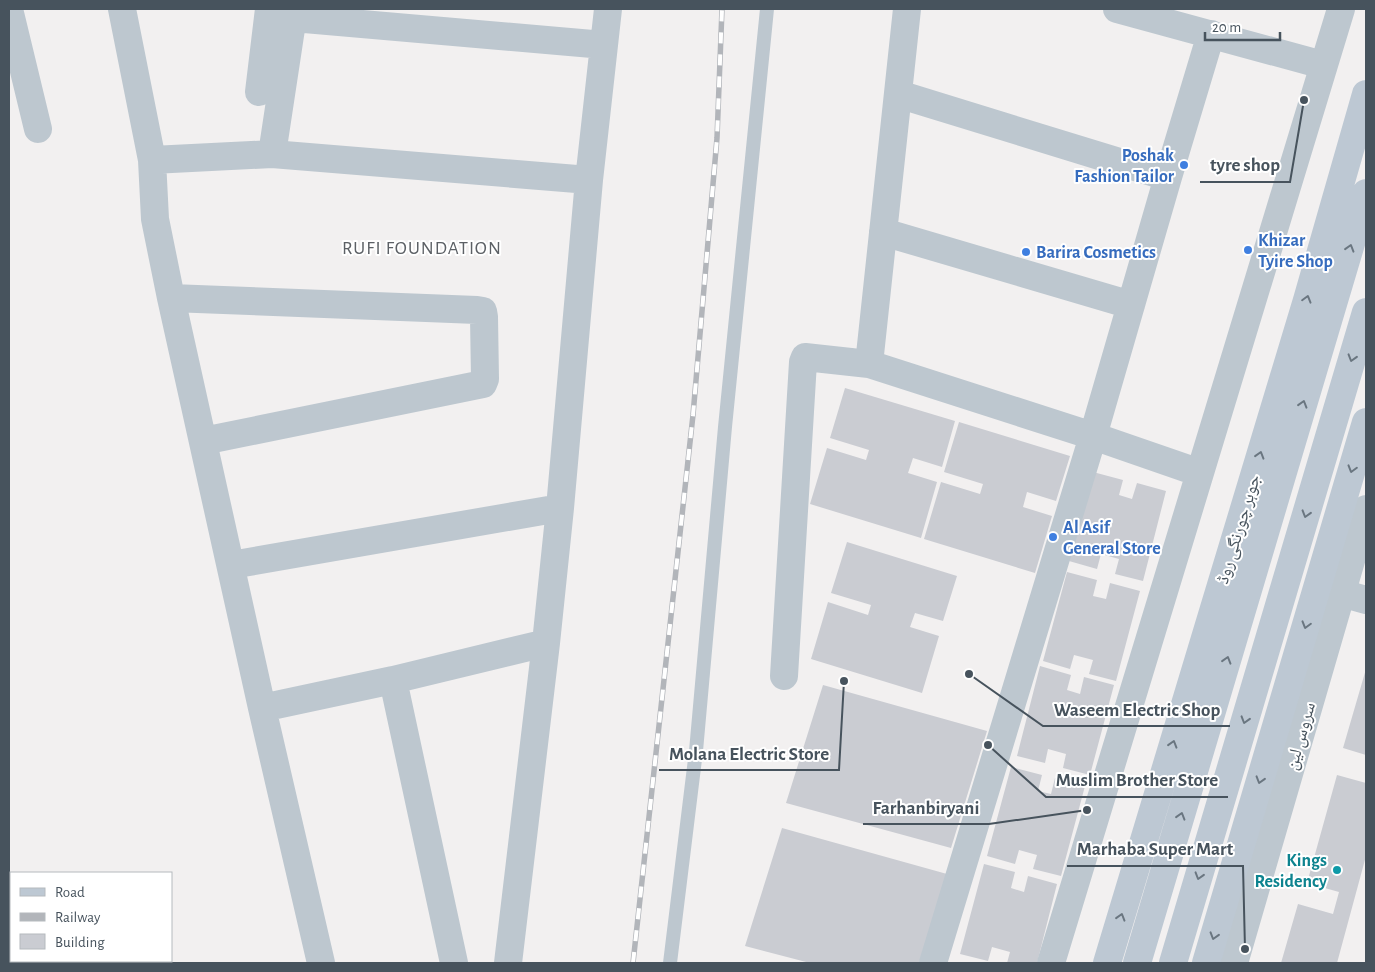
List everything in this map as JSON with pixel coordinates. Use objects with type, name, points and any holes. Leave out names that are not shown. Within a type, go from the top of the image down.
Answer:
[{"type":"main road","name":"جوہر چورنگی روڈ","points":[[1107,963],[1366,94]]},
{"type":"main road","name":"جوہر چورنگی روڈ","points":[[1137,963],[1366,193]]},
{"type":"main road","points":[[1173,963],[1366,312]]},
{"type":"main road","points":[[1206,963],[1366,422]]},
{"type":"street","points":[[9,9],[38,129]]},
{"type":"street","points":[[122,9],[152,160],[155,218],[171,298],[321,963]]},
{"type":"street","points":[[508,963],[546,643],[608,9]]},
{"type":"street","points":[[869,364],[907,9]]},
{"type":"street","points":[[1117,9],[1324,65]]},
{"type":"street","points":[[1051,963],[1341,9]]},
{"type":"street","points":[[272,154],[285,12]]},
{"type":"street","points":[[285,12],[604,45]]},
{"type":"street","points":[[259,92],[285,12]]},
{"type":"street","points":[[932,963],[1212,34]]},
{"type":"street","points":[[898,94],[1168,177]]},
{"type":"street","points":[[152,160],[272,154],[590,180]]},
{"type":"street","points":[[883,232],[1131,305]]},
{"type":"street","points":[[171,298],[477,310],[482,311],[484,317],[483,384],[203,441]]},
{"type":"street","points":[[784,676],[803,362],[805,357],[869,364],[1200,473]]},
{"type":"street","points":[[231,565],[560,508]]},
{"type":"street","name":"سروس لین","points":[[1234,963],[1354,597],[1366,510]]},
{"type":"street","points":[[262,708],[393,680],[546,643]]},
{"type":"street","points":[[393,680],[454,963]]},
{"type":"lane","points":[[670,963],[696,752],[724,437],[767,9]]},
{"type":"building","points":[[845,388],[955,421],[942,467],[913,458],[908,473],[937,482],[921,538],[810,504],[827,448],[866,460],[869,450],[830,438]]},
{"type":"building","points":[[959,422],[1070,456],[1056,501],[1027,492],[1023,507],[1052,516],[1035,573],[924,539],[941,482],[980,494],[983,484],[944,472]]},
{"type":"building","points":[[1093,472],[1123,480],[1119,495],[1132,499],[1137,483],[1166,491],[1143,581],[1115,574],[1119,559],[1101,554],[1097,569],[1069,561]]},
{"type":"building","points":[[847,542],[957,576],[943,621],[915,613],[910,627],[939,636],[922,693],[811,659],[828,602],[868,615],[871,605],[831,593]]},
{"type":"building","points":[[1067,572],[1097,580],[1093,596],[1106,599],[1110,583],[1140,591],[1116,681],[1089,674],[1093,660],[1074,655],[1070,669],[1043,661]]},
{"type":"building","points":[[1040,666],[1071,675],[1067,690],[1080,694],[1084,677],[1114,685],[1090,775],[1063,768],[1066,754],[1048,749],[1045,763],[1017,756]]},
{"type":"building","points":[[1366,669],[1366,755],[1343,748]]},
{"type":"building","points":[[823,685],[987,731],[951,848],[786,803]]},
{"type":"building","points":[[1011,767],[1042,775],[1038,791],[1051,794],[1055,778],[1085,786],[1061,876],[1033,869],[1037,855],[1019,850],[1015,864],[987,856]]},
{"type":"building","name":"Kings Residency","points":[[1337,775],[1366,783],[1366,856],[1337,963],[1281,963],[1298,904],[1333,914],[1339,892],[1307,883]]},
{"type":"building","points":[[782,828],[947,874],[919,963],[810,963],[745,946]]},
{"type":"building","points":[[984,864],[1015,872],[1011,888],[1024,892],[1028,876],[1057,884],[1037,963],[1007,963],[1010,952],[992,947],[988,961],[960,954]]},
{"type":"railway","points":[[633,963],[693,415],[717,138],[722,9]]},
{"type":"place","name":"tyre shop","points":[[1304,100]]},
{"type":"place","name":"Poshak Fashion Tailor","points":[[1184,165]]},
{"type":"place","name":"Khizar Tyire Shop","points":[[1248,250]]},
{"type":"place","name":"Barira Cosmetics","points":[[1026,252]]},
{"type":"place","name":"Al Asif General Store","points":[[1053,537]]},
{"type":"place","name":"Waseem Electric Shop","points":[[969,674]]},
{"type":"place","name":"Molana Electric Store","points":[[844,681]]},
{"type":"place","name":"Muslim Brother Store","points":[[988,745]]},
{"type":"place","name":"Farhanbiryani","points":[[1087,810]]},
{"type":"place","name":"Kings Residency","points":[[1337,870]]},
{"type":"place","name":"Marhaba Super Mart","points":[[1245,949]]},
{"type":"district","name":"RUFI FOUNDATION","points":[[422,247]]}]
